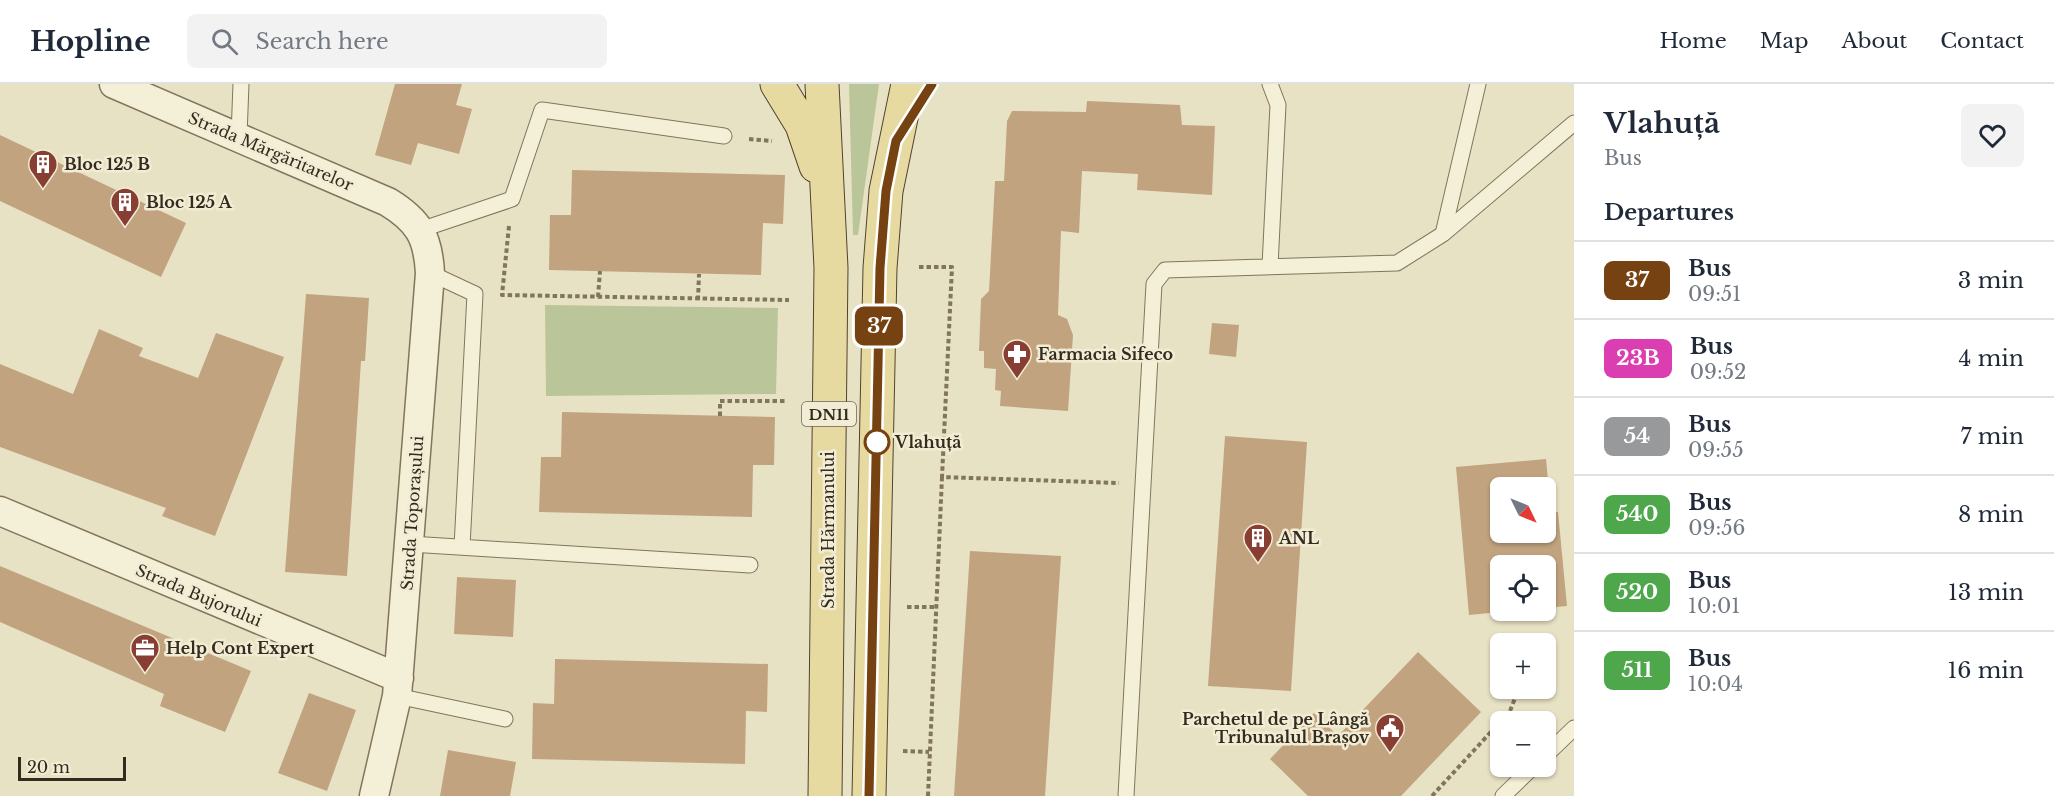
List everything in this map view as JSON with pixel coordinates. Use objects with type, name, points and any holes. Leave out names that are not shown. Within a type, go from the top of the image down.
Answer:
[{"type":"main road","points":[[777,84],[802,125],[830,215]]},
{"type":"main road","name":"Strada Hărmanului","points":[[822,84],[830,215],[825,796]]},
{"type":"main road","name":"DN11","points":[[869,796],[880,268],[886,191],[908,84]]},
{"type":"main road","points":[[896,141],[932,84]]},
{"type":"street","name":"Strada Mărgăritarelor","points":[[114,84],[388,202],[405,212],[420,230]]},
{"type":"street","name":"Strada Toporașului","points":[[374,796],[398,687],[410,544],[430,273],[429,247],[420,230]]},
{"type":"street","name":"Strada Bujorului","points":[[0,511],[398,687]]},
{"type":"lane","points":[[239,136],[242,84]]},
{"type":"lane","points":[[1270,84],[1278,105],[1270,266]]},
{"type":"lane","points":[[1443,234],[1478,84]]},
{"type":"lane","points":[[420,230],[512,199],[542,110],[724,136]]},
{"type":"lane","points":[[1126,796],[1154,284],[1165,270],[1397,262],[1443,234],[1574,123]]},
{"type":"lane","points":[[430,273],[475,294],[462,547]]},
{"type":"lane","points":[[410,544],[750,565]]},
{"type":"lane","points":[[398,687],[505,718]]},
{"type":"lane","points":[[1556,745],[1574,728]]},
{"type":"lane","points":[[1503,796],[1523,777]]},
{"type":"path","points":[[724,136],[777,142]]},
{"type":"path","points":[[512,199],[502,295],[789,300]]},
{"type":"path","points":[[919,267],[952,267],[928,796]]},
{"type":"path","points":[[597,297],[600,271]]},
{"type":"path","points":[[698,300],[699,274]]},
{"type":"path","points":[[720,416],[720,401],[787,401]]},
{"type":"path","points":[[942,477],[1143,483]]},
{"type":"path","points":[[907,607],[936,607]]},
{"type":"path","points":[[1432,796],[1490,733]]},
{"type":"path","points":[[902,751],[929,752]]},
{"type":"green space","points":[[849,84],[879,84],[858,235],[853,235]]},
{"type":"green space","points":[[545,305],[778,308],[776,394],[546,396]]},
{"type":"building","points":[[395,84],[462,84],[456,105],[472,109],[459,154],[418,143],[411,165],[375,155]]},
{"type":"building","points":[[1087,101],[1180,105],[1182,125],[1215,126],[1212,195],[1137,190],[1138,174],[1082,171],[1079,233],[1061,231],[1058,315],[1067,319],[1073,335],[1068,411],[1000,406],[1001,391],[995,390],[996,369],[984,368],[984,351],[979,351],[981,299],[989,291],[995,181],[1004,181],[1007,121],[1012,111],[1086,112]]},
{"type":"building","points":[[0,135],[186,223],[161,277],[0,201]]},
{"type":"building","points":[[572,170],[785,175],[783,224],[763,223],[761,275],[549,270],[550,215],[571,215]]},
{"type":"building","points":[[306,294],[369,298],[365,361],[361,361],[347,576],[285,572]]},
{"type":"building","points":[[1212,323],[1239,325],[1236,357],[1209,354]]},
{"type":"building","points":[[99,329],[143,348],[139,356],[198,378],[216,333],[284,357],[215,536],[162,516],[166,508],[0,447],[0,364],[73,394]]},
{"type":"building","points":[[562,412],[775,417],[774,465],[753,465],[752,517],[539,512],[541,457],[561,457]]},
{"type":"building","name":"ANL","points":[[1225,436],[1307,442],[1291,691],[1208,686]]},
{"type":"building","points":[[1546,459],[1548,477],[1490,477],[1490,543],[1556,543],[1556,512],[1558,512],[1567,606],[1556,607],[1556,555],[1490,555],[1490,613],[1469,615],[1456,467]]},
{"type":"building","points":[[970,551],[1061,556],[1045,796],[954,796]]},
{"type":"building","points":[[0,566],[251,671],[225,732],[160,706],[164,694],[0,622]]},
{"type":"building","points":[[457,577],[516,580],[513,637],[454,634]]},
{"type":"building","points":[[1418,652],[1481,712],[1401,796],[1308,796],[1270,759],[1314,713],[1338,736]]},
{"type":"building","points":[[555,659],[768,664],[767,712],[746,711],[745,764],[532,759],[533,703],[554,704]]},
{"type":"building","points":[[309,693],[356,710],[327,791],[278,773]]},
{"type":"building","points":[[448,750],[516,762],[510,796],[440,796]]},
{"type":"bus line","name":"37","points":[[869,796],[880,268],[886,191],[896,141],[932,84]]},
{"type":"place","name":"Bloc 125 B","points":[[43,190]]},
{"type":"place","name":"Bloc 125 A","points":[[125,228]]},
{"type":"place","name":"Farmacia Sifeco","points":[[1017,380]]},
{"type":"place","name":"Vlahuță","points":[[877,442]]},
{"type":"place","name":"ANL","points":[[1258,564]]},
{"type":"place","name":"Help Cont Expert","points":[[145,674]]},
{"type":"place","name":"Parchetul de pe Lângă Tribunalul Brașov","points":[[1390,754]]}]
